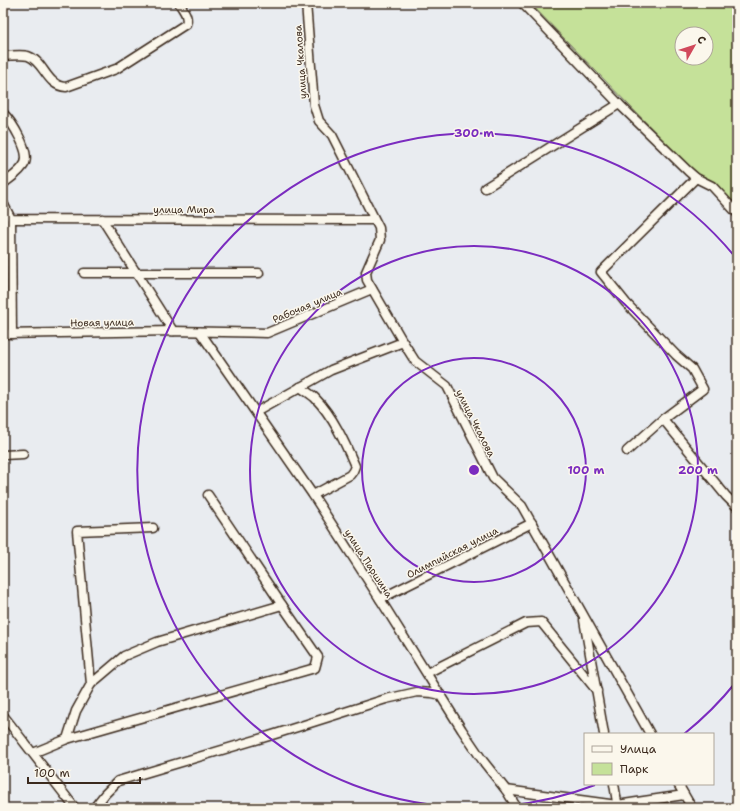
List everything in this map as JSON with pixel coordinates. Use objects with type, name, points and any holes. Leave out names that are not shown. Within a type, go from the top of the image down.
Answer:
[{"type":"street","points":[[3,56],[29,56],[34,59],[53,82],[57,85],[66,87],[116,69],[186,24],[187,16],[179,3]]},
{"type":"street","name":"улица Чкалова","points":[[306,3],[314,105],[319,121],[332,135],[379,228],[380,240],[366,272],[367,280],[415,361],[447,386],[493,478],[522,506],[649,733]]},
{"type":"street","points":[[522,3],[619,104],[696,178],[712,186],[737,213]]},
{"type":"street","points":[[485,188],[619,104]]},
{"type":"street","points":[[3,113],[16,131],[25,150],[26,162],[3,184]]},
{"type":"street","points":[[627,451],[663,419],[703,389],[692,370],[626,303],[601,272],[696,178]]},
{"type":"street","points":[[3,203],[11,219],[12,334]]},
{"type":"street","name":"улица Мира","points":[[11,219],[374,220]]},
{"type":"street","points":[[102,219],[172,331]]},
{"type":"street","points":[[84,273],[259,273]]},
{"type":"street","name":"Рабочая улица","points":[[200,332],[267,333],[372,289]]},
{"type":"street","name":"Новая улица","points":[[3,334],[172,331],[200,332]]},
{"type":"street","name":"улица Паршина","points":[[200,332],[313,495],[462,730],[483,761],[506,790],[517,808]]},
{"type":"street","points":[[256,412],[331,370],[403,342]]},
{"type":"street","points":[[300,387],[315,398],[331,419],[355,466],[350,475],[313,495]]},
{"type":"street","points":[[663,419],[726,496],[737,507]]},
{"type":"street","points":[[3,455],[23,454]]},
{"type":"street","points":[[33,753],[67,739],[315,668],[318,657],[208,495]]},
{"type":"street","name":"Олимпийская улица","points":[[380,599],[532,524]]},
{"type":"street","points":[[91,684],[77,531],[153,528]]},
{"type":"street","points":[[67,739],[76,711],[91,684],[124,656],[157,642],[282,605]]},
{"type":"street","points":[[583,613],[604,733]]},
{"type":"street","points":[[427,674],[526,623],[541,622],[597,691]]},
{"type":"street","points":[[94,808],[104,794],[118,781],[386,699],[417,692],[441,695]]},
{"type":"street","points":[[4,718],[77,808]]},
{"type":"street","points":[[614,785],[618,807]]},
{"type":"street","points":[[679,785],[692,808]]},
{"type":"street","points":[[506,790],[618,807],[684,795]]},
{"type":"green space","points":[[530,3],[737,3],[737,208],[715,182],[694,172]]}]
